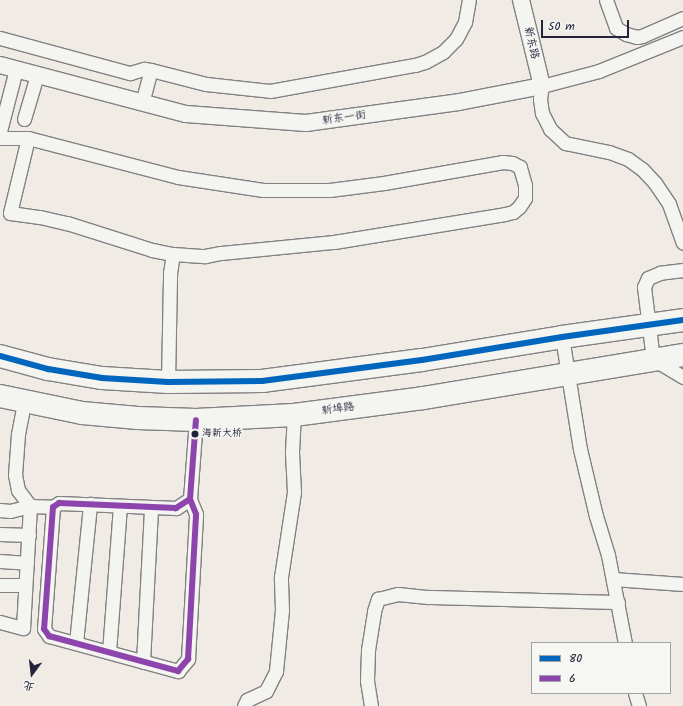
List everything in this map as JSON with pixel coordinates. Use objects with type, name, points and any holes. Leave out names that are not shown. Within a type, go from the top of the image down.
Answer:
[{"type":"highway","points":[[0,356],[76,375],[137,382],[262,381],[422,360],[562,337],[683,320]]},
{"type":"highway","name":"新埠路","points":[[0,396],[82,413],[138,418],[196,420],[294,415],[423,398],[679,355]]},
{"type":"street","points":[[0,38],[130,73],[144,69],[206,84],[270,91],[416,66],[435,57],[453,43],[465,22],[469,0]]},
{"type":"street","name":"新东路","points":[[521,0],[542,86]]},
{"type":"street","points":[[606,0],[616,28],[626,34],[637,37],[683,18]]},
{"type":"street","name":"新东一街","points":[[0,65],[186,114],[306,123],[459,102],[542,86],[599,71],[683,37]]},
{"type":"street","points":[[0,131],[16,69]]},
{"type":"street","points":[[142,103],[150,70]]},
{"type":"street","points":[[24,119],[37,75]]},
{"type":"street","points":[[542,86],[542,113],[550,129],[565,143],[609,152],[628,159],[642,169],[655,183],[669,204],[683,243]]},
{"type":"street","points":[[0,138],[5,140],[28,138],[178,178],[263,190],[329,190],[384,183],[503,162],[512,163],[520,167],[525,185],[525,198],[519,207],[513,212],[505,214],[334,242],[221,253],[205,256],[173,254],[152,250],[67,223],[5,212],[28,138]]},
{"type":"street","points":[[168,382],[170,273],[173,254]]},
{"type":"street","points":[[683,270],[660,273],[648,278],[644,287],[652,325],[653,359],[683,377]]},
{"type":"street","points":[[562,337],[580,449],[613,579],[626,642]]},
{"type":"street","points":[[0,622],[23,628],[30,506],[18,490],[15,475],[18,434],[24,402]]},
{"type":"street","points":[[244,706],[247,700],[266,691],[276,671],[280,646],[282,610],[281,578],[294,492],[292,452],[294,415]]},
{"type":"street","points":[[53,507],[44,629],[49,636],[178,671],[188,659],[196,514],[190,499],[196,420]]},
{"type":"street","points":[[0,510],[10,511],[30,506],[53,507],[59,503],[176,508],[190,499]]},
{"type":"street","points":[[76,643],[90,504]]},
{"type":"street","points":[[109,652],[120,506]]},
{"type":"street","points":[[143,662],[151,507]]},
{"type":"street","points":[[0,534],[28,535]]},
{"type":"street","points":[[0,561],[27,563]]},
{"type":"street","points":[[613,579],[683,584]]},
{"type":"street","points":[[0,585],[26,585]]},
{"type":"street","points":[[371,706],[367,680],[368,650],[374,611],[378,599],[398,594],[428,597],[478,597],[618,602]]},
{"type":"street","points":[[635,694],[639,706]]},
{"type":"transit line","name":"80","points":[[0,356],[48,369],[102,378],[168,382],[262,381],[422,360],[562,337],[683,320]]},
{"type":"transit line","name":"6","points":[[190,499],[176,508],[59,503],[53,507],[44,629],[49,636],[178,671],[188,659],[196,514],[190,499],[196,420]]},
{"type":"place","name":"海新大桥","points":[[195,434]]}]
